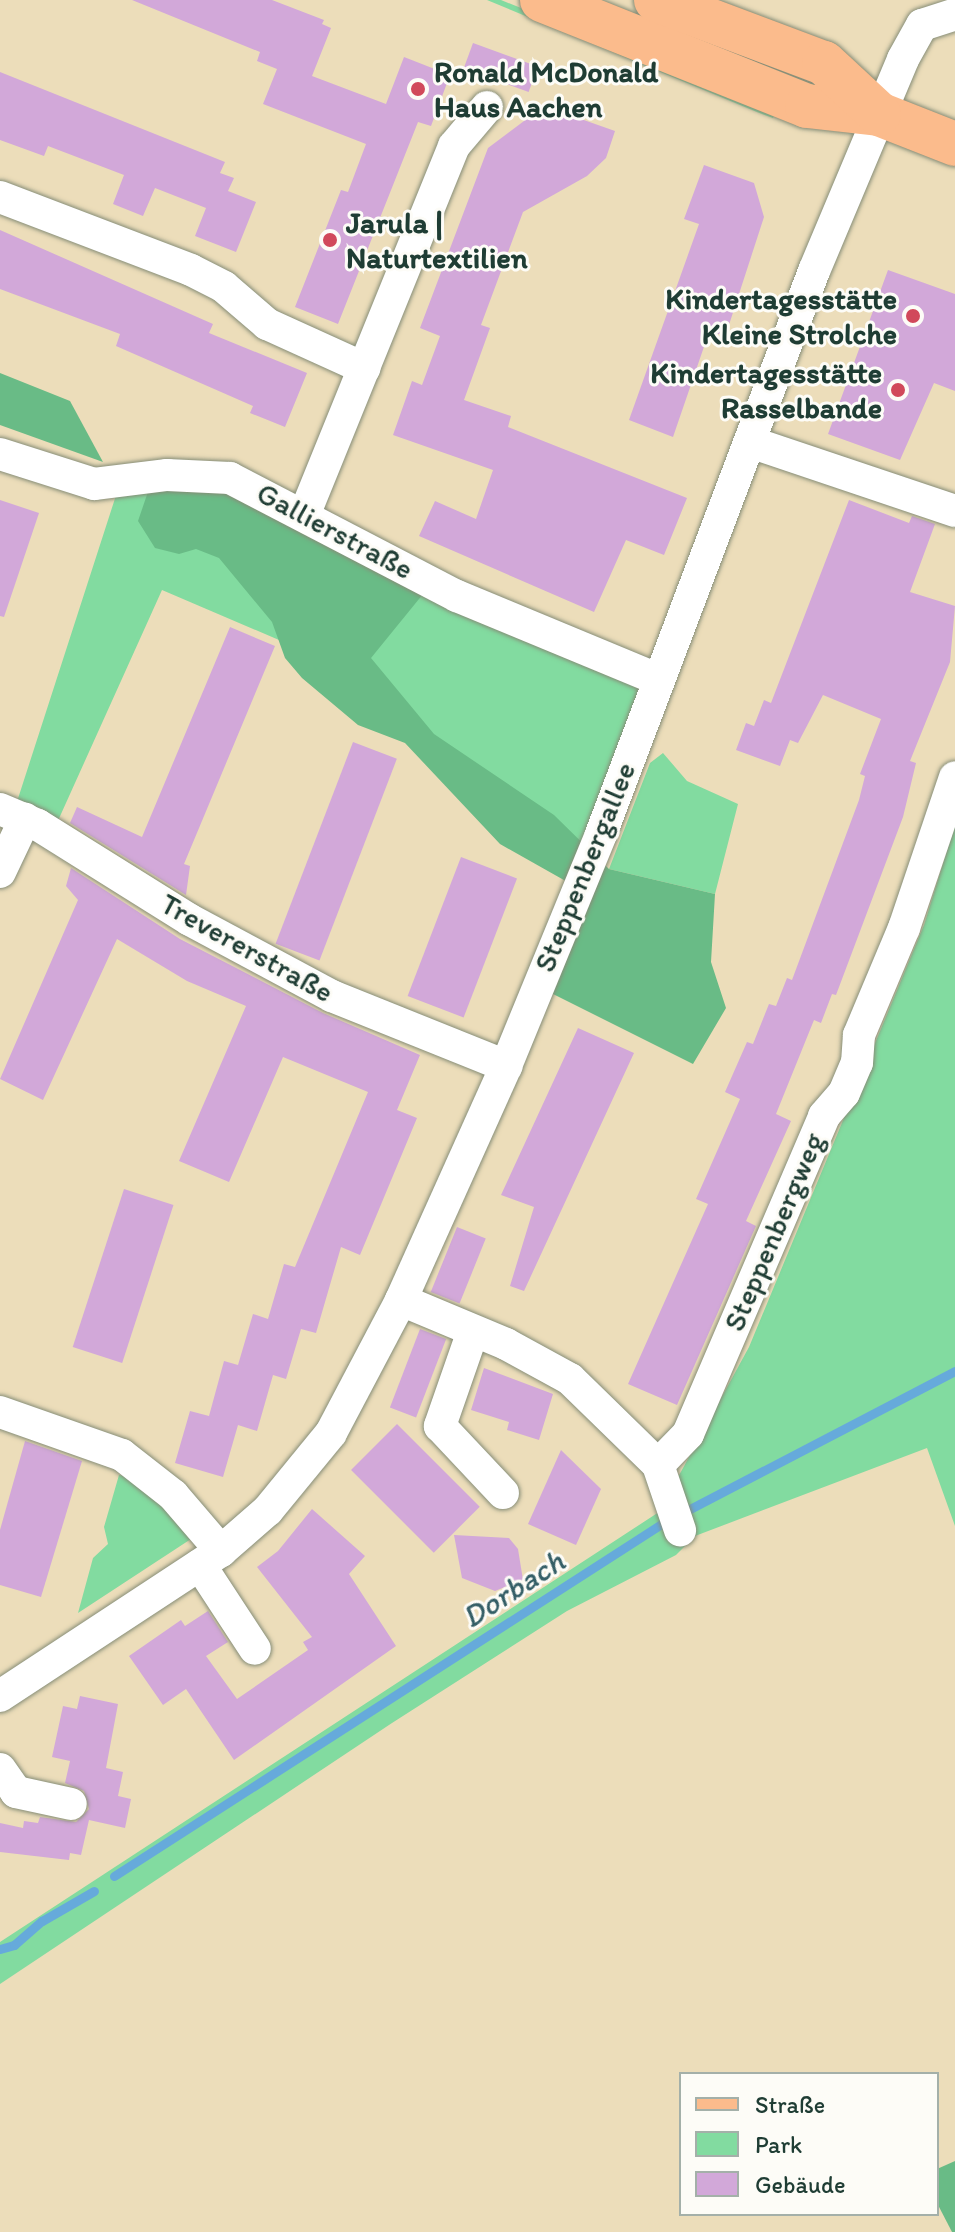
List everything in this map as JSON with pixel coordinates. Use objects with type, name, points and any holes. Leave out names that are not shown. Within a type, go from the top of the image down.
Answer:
[{"type":"main road","points":[[542,0],[807,106],[879,114],[955,144]]},
{"type":"main road","points":[[656,0],[824,63],[879,114]]},
{"type":"street","name":"Steppenbergallee","points":[[0,1696],[210,1558],[268,1510],[331,1433],[401,1300],[506,1066],[601,834],[657,679],[879,114],[922,25],[955,14]]},
{"type":"street","points":[[305,513],[454,146],[487,107]]},
{"type":"street","points":[[0,197],[191,270],[224,287],[267,324],[364,368]]},
{"type":"street","points":[[750,442],[955,511]]},
{"type":"street","name":"Gallierstraße","points":[[0,454],[94,484],[167,475],[230,478],[305,513],[457,596],[657,679]]},
{"type":"street","name":"Steppenbergweg","points":[[664,1479],[688,1434],[824,1116],[844,1093],[857,1063],[859,1035],[904,928],[955,777]]},
{"type":"street","points":[[0,872],[12,814]]},
{"type":"street","name":"Trevererstraße","points":[[12,814],[190,920],[332,996],[506,1066]]},
{"type":"street","points":[[401,1300],[473,1331],[570,1379],[664,1479],[680,1530]]},
{"type":"street","points":[[473,1331],[440,1426],[503,1493]]},
{"type":"street","points":[[0,1412],[122,1455],[173,1495],[210,1558],[255,1649]]},
{"type":"street","points":[[9,1791],[71,1804]]},
{"type":"green space","points":[[487,0],[501,0],[776,111],[773,118],[757,112]]},
{"type":"green space","points":[[0,373],[70,401],[103,462],[0,425]]},
{"type":"green space","points":[[191,475],[432,583],[371,658],[434,734],[554,815],[609,869],[715,894],[711,962],[726,1008],[693,1064],[537,986],[578,888],[500,844],[405,743],[358,725],[302,678],[285,658],[272,622],[219,558],[196,549],[179,554],[155,548],[138,521],[153,477]]},
{"type":"green space","points":[[120,483],[657,679],[593,854],[293,646],[162,590],[52,834],[13,814]]},
{"type":"green space","points":[[663,753],[687,781],[738,804],[715,894],[609,869],[650,763]]},
{"type":"green space","points":[[955,825],[955,1526],[927,1448],[695,1536],[676,1555],[567,1611],[392,1723],[0,1984],[0,1942],[659,1512],[749,1347],[924,925]]},
{"type":"green space","points":[[119,1475],[131,1477],[160,1502],[191,1539],[78,1613],[93,1558],[108,1544],[104,1527]]},
{"type":"green space","points":[[955,2161],[955,2232],[952,2232],[939,2207],[939,2168]]},
{"type":"building","points":[[132,0],[272,0],[324,20],[322,24],[331,28],[312,76],[386,104],[404,57],[450,75],[431,126],[418,122],[338,324],[295,307],[341,190],[348,192],[366,144],[263,104],[277,69],[257,61],[260,52]]},
{"type":"building","points":[[473,43],[538,67],[529,92],[464,68]]},
{"type":"building","points":[[0,72],[225,162],[220,173],[234,178],[228,191],[256,202],[236,252],[195,236],[206,208],[155,188],[143,216],[113,204],[124,175],[48,146],[44,156],[0,140]]},
{"type":"building","points":[[544,106],[615,131],[606,158],[587,176],[523,212],[481,325],[490,328],[464,400],[511,416],[508,427],[687,498],[664,555],[626,540],[594,612],[419,536],[435,501],[476,519],[493,470],[393,435],[412,381],[422,385],[440,336],[420,328],[488,148]]},
{"type":"building","points":[[704,165],[754,183],[764,217],[727,331],[707,338],[673,437],[629,420],[699,224],[684,219]]},
{"type":"building","points":[[0,230],[213,324],[209,333],[307,373],[285,427],[250,413],[253,406],[116,346],[120,334],[0,289]]},
{"type":"building","points":[[888,270],[955,294],[955,391],[934,383],[900,460],[828,434]]},
{"type":"building","points":[[0,500],[39,513],[4,617],[0,616]]},
{"type":"building","points":[[849,500],[909,523],[912,516],[935,524],[910,592],[955,606],[950,662],[910,761],[916,763],[903,817],[836,995],[832,994],[821,1023],[814,1020],[776,1114],[791,1121],[746,1221],[756,1226],[677,1405],[628,1384],[708,1204],[696,1199],[740,1099],[725,1092],[747,1042],[753,1044],[769,1004],[776,1006],[787,978],[792,980],[859,800],[865,776],[860,774],[881,719],[823,695],[798,743],[790,740],[780,766],[736,750],[746,723],[754,726],[764,700],[771,703]]},
{"type":"building","points":[[230,627],[275,646],[184,864],[190,866],[186,895],[70,823],[77,807],[142,837]]},
{"type":"building","points":[[353,742],[397,759],[319,960],[276,944]]},
{"type":"building","points":[[461,857],[517,879],[464,1018],[408,996]]},
{"type":"building","points":[[71,868],[180,939],[323,1013],[420,1055],[397,1110],[417,1118],[360,1255],[341,1247],[316,1333],[301,1329],[286,1379],[273,1375],[257,1431],[238,1425],[223,1477],[175,1463],[190,1411],[209,1416],[224,1361],[238,1365],[253,1314],[268,1319],[284,1264],[295,1267],[368,1092],[283,1057],[229,1182],[179,1161],[246,1006],[187,981],[117,939],[43,1100],[0,1079],[78,900],[66,886]]},
{"type":"building","points":[[578,1028],[634,1053],[524,1291],[510,1286],[534,1207],[501,1195]]},
{"type":"building","points":[[124,1189],[173,1205],[122,1363],[73,1347]]},
{"type":"building","points":[[457,1227],[486,1239],[460,1304],[431,1292]]},
{"type":"building","points":[[420,1329],[446,1339],[416,1417],[390,1407]]},
{"type":"building","points":[[484,1368],[553,1394],[539,1440],[507,1430],[509,1422],[471,1410]]},
{"type":"building","points":[[397,1424],[480,1507],[434,1553],[351,1470]]},
{"type":"building","points":[[25,1441],[82,1461],[41,1597],[0,1585],[0,1530]]},
{"type":"building","points":[[561,1450],[601,1489],[576,1545],[528,1524]]},
{"type":"building","points":[[312,1509],[365,1556],[349,1574],[396,1646],[234,1760],[186,1689],[163,1705],[129,1656],[181,1620],[185,1626],[208,1611],[228,1642],[206,1656],[237,1699],[308,1650],[303,1642],[312,1637],[257,1567],[278,1551]]},
{"type":"building","points":[[454,1535],[509,1538],[518,1549],[523,1580],[495,1591],[462,1578]]},
{"type":"building","points":[[80,1696],[118,1704],[106,1768],[123,1772],[118,1796],[131,1799],[125,1828],[89,1820],[81,1855],[70,1853],[69,1860],[0,1852],[0,1823],[23,1828],[24,1821],[38,1823],[40,1817],[76,1822],[89,1809],[84,1791],[65,1783],[70,1761],[52,1757],[63,1706],[77,1709]]},
{"type":"waterway","name":"Dorbach","points":[[114,1876],[663,1523],[955,1371]]},
{"type":"waterway","name":"Dorbach","points":[[0,1949],[14,1945],[42,1921],[94,1891]]},
{"type":"place","name":"Ronald McDonald Haus Aachen","points":[[418,89]]},
{"type":"place","name":"Jarula | Naturtextilien","points":[[330,240]]},
{"type":"place","name":"Kindertagesstätte Kleine Strolche","points":[[913,316]]},
{"type":"place","name":"Kindertagesstätte Rasselbande","points":[[898,390]]}]
